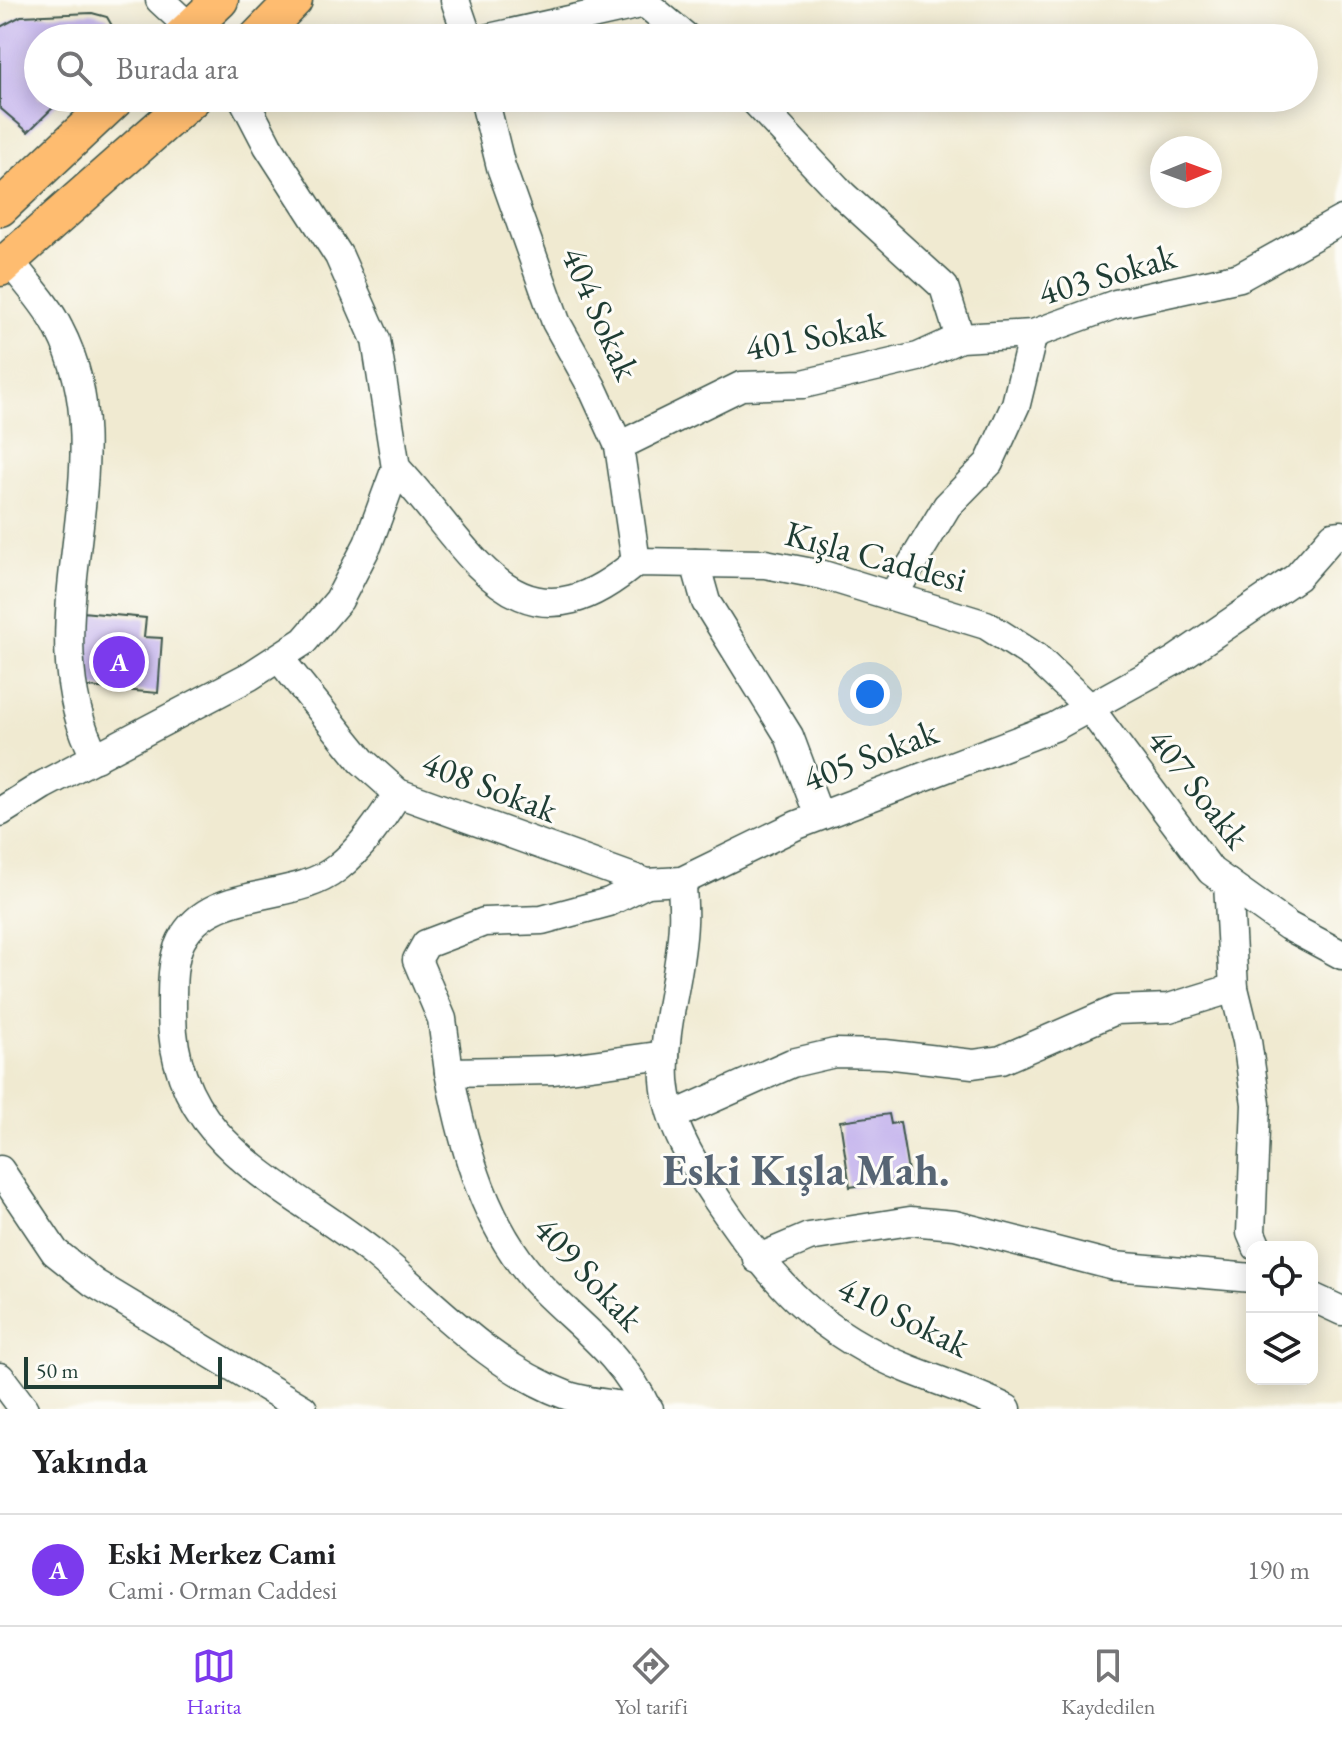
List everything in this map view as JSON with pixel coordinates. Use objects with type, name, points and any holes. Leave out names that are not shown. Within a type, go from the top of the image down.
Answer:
[{"type":"main road","points":[[200,24],[220,0]]},
{"type":"main road","points":[[271,24],[294,0]]},
{"type":"main road","points":[[0,208],[102,112]]},
{"type":"main road","points":[[4,264],[177,112]]},
{"type":"street","points":[[160,0],[182,24]]},
{"type":"street","points":[[455,0],[463,24]]},
{"type":"street","points":[[551,24],[645,3],[670,24]]},
{"type":"street","points":[[0,812],[279,658],[304,641],[339,600],[368,544],[396,468],[376,340],[339,256],[268,146],[250,112]]},
{"type":"street","name":"404 Sokak","points":[[487,112],[501,167],[556,322],[592,387],[619,446],[636,562]]},
{"type":"street","points":[[765,112],[843,195],[944,287],[960,338]]},
{"type":"street","name":"403 Sokak","points":[[893,595],[947,506],[989,463],[1016,404],[1033,334],[1116,304],[1240,277],[1342,220]]},
{"type":"street","points":[[4,264],[59,328],[79,391],[84,456],[68,663],[75,710],[96,758]]},
{"type":"street","name":"401 Sokak","points":[[619,446],[741,386],[803,384],[918,357],[960,338],[1033,334]]},
{"type":"street","points":[[396,468],[432,506],[457,542],[484,572],[513,594],[546,603],[586,597],[610,584],[636,562]]},
{"type":"street","name":"405 Sokak","points":[[682,881],[819,816],[1054,727],[1174,661],[1297,577],[1333,536],[1342,535]]},
{"type":"street","name":"Kışla Caddesi","points":[[636,562],[765,564],[823,575],[893,595],[986,625],[1036,657],[1088,706]]},
{"type":"street","points":[[695,563],[706,602],[789,736],[819,816]]},
{"type":"street","name":"408 Sokak","points":[[279,658],[362,761],[398,793],[647,883],[682,881]]},
{"type":"street","name":"407 Soakk","points":[[1088,706],[1211,871],[1288,926],[1342,955]]},
{"type":"street","points":[[398,793],[378,825],[335,870],[285,890],[231,903],[201,917],[181,941],[172,979],[172,1021],[182,1080],[204,1121],[234,1155],[375,1255],[453,1324],[520,1373],[568,1396],[648,1409]]},
{"type":"street","name":"410 Sokak","points":[[682,881],[683,925],[664,1030],[665,1084],[686,1153],[757,1259],[793,1299],[833,1329],[909,1370],[973,1391],[1007,1409]]},
{"type":"street","name":"409 Sokak","points":[[647,883],[609,902],[542,920],[484,922],[426,944],[417,960],[442,1019],[462,1142],[504,1241],[541,1287],[618,1359],[648,1409]]},
{"type":"street","points":[[1228,883],[1234,988],[1247,1041],[1256,1104],[1251,1233],[1254,1241]]},
{"type":"street","points":[[675,1115],[792,1063],[835,1053],[885,1054],[973,1064],[1001,1060],[1116,1010],[1169,1008],[1234,988]]},
{"type":"street","points":[[449,1072],[554,1070],[665,1055]]},
{"type":"street","points":[[0,1170],[55,1252],[94,1283],[303,1409]]},
{"type":"street","points":[[757,1259],[809,1237],[910,1221],[955,1225],[1114,1266],[1179,1275],[1246,1278]]},
{"type":"street","points":[[1318,1300],[1342,1311]]},
{"type":"street","points":[[0,1377],[24,1409]]},
{"type":"building","points":[[92,13],[107,17],[111,24],[24,24],[24,112],[49,112],[28,132],[0,108],[0,27],[21,16]]},
{"type":"building","points":[[82,612],[146,618],[144,637],[162,638],[158,693],[76,686]]},
{"type":"building","points":[[889,1114],[891,1124],[900,1122],[909,1178],[850,1187],[840,1121]]},
{"type":"place","name":"Eski Merkez Cami","points":[[119,662]]},
{"type":"district","name":"Eski Kışla Mah.","points":[[806,1169]]}]
